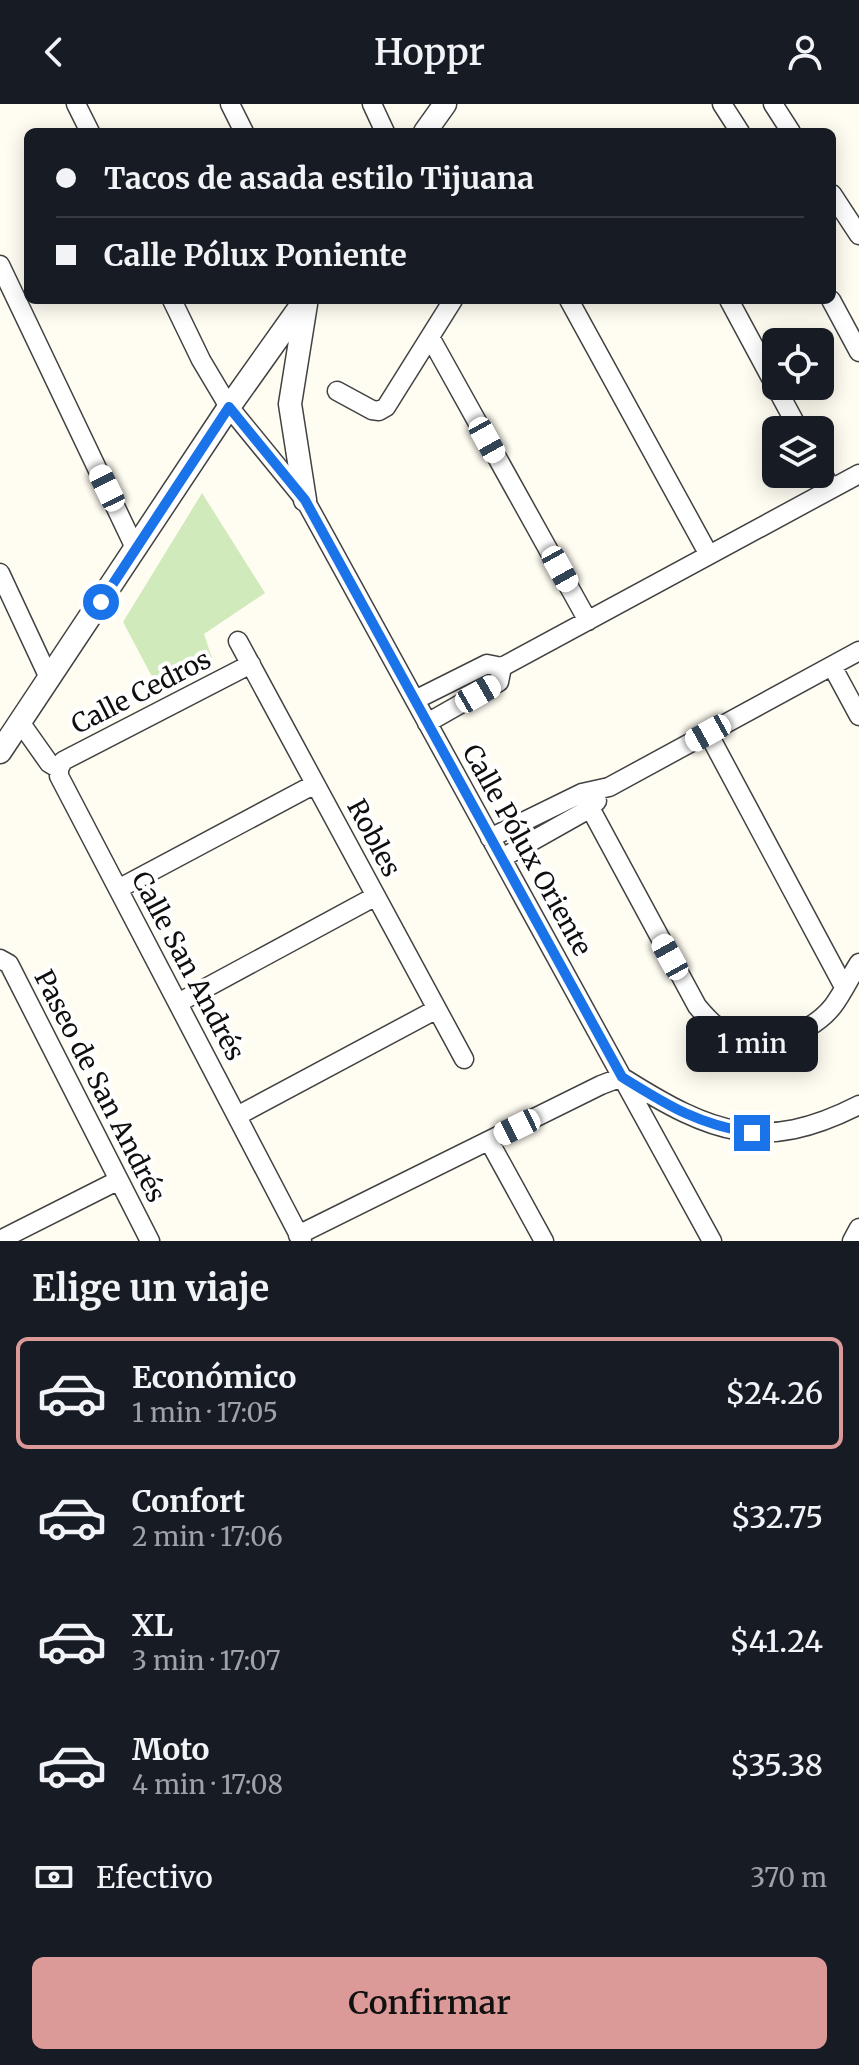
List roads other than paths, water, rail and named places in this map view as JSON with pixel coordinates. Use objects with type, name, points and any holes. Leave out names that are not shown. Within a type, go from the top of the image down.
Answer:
[{"type":"street","points":[[76,104],[88,128]]},
{"type":"street","points":[[230,104],[242,128]]},
{"type":"street","points":[[372,104],[383,128]]},
{"type":"street","points":[[428,128],[445,104]]},
{"type":"street","points":[[722,104],[737,128]]},
{"type":"street","points":[[773,104],[788,128]]},
{"type":"street","points":[[836,200],[859,235]]},
{"type":"street","points":[[0,265],[136,550]]},
{"type":"street","name":"Calle Pólux Oriente","points":[[174,304],[201,360],[229,407],[305,500],[712,1241]]},
{"type":"street","points":[[0,752],[229,407],[303,304]]},
{"type":"street","points":[[305,304],[290,404],[305,500]]},
{"type":"street","points":[[337,391],[372,410],[379,411],[386,407],[451,304]]},
{"type":"street","points":[[571,304],[709,555]]},
{"type":"street","points":[[731,304],[791,416]]},
{"type":"street","points":[[833,304],[859,352]]},
{"type":"street","points":[[430,337],[588,621]]},
{"type":"street","points":[[415,700],[487,664],[502,667],[859,474]]},
{"type":"street","points":[[0,573],[49,678]]},
{"type":"street","name":"Robles","points":[[238,641],[464,1059]]},
{"type":"street","points":[[502,858],[609,787],[859,651]]},
{"type":"street","name":"Calle Cedros","points":[[61,765],[251,664]]},
{"type":"street","points":[[832,666],[859,716]]},
{"type":"street","points":[[427,723],[499,682],[502,667]]},
{"type":"street","name":"Calle San Andrés","points":[[24,716],[49,763],[61,765],[59,776],[300,1238]]},
{"type":"street","points":[[708,733],[844,987]]},
{"type":"street","points":[[118,889],[315,784]]},
{"type":"street","points":[[490,838],[585,801]]},
{"type":"street","points":[[585,801],[697,1006],[714,1024],[744,1037],[782,1039],[805,1029],[832,1008],[859,963]]},
{"type":"street","points":[[178,1003],[376,896]]},
{"type":"street","name":"Paseo de San Andrés","points":[[0,959],[9,964],[150,1241]]},
{"type":"street","points":[[237,1116],[437,1009]]},
{"type":"street","points":[[300,1238],[622,1077],[692,1118],[721,1128],[752,1133],[791,1132],[826,1121],[859,1105]]},
{"type":"street","points":[[489,1141],[544,1241]]},
{"type":"street","points":[[0,1240],[119,1180]]},
{"type":"street","points":[[852,1241],[859,1228]]}]
